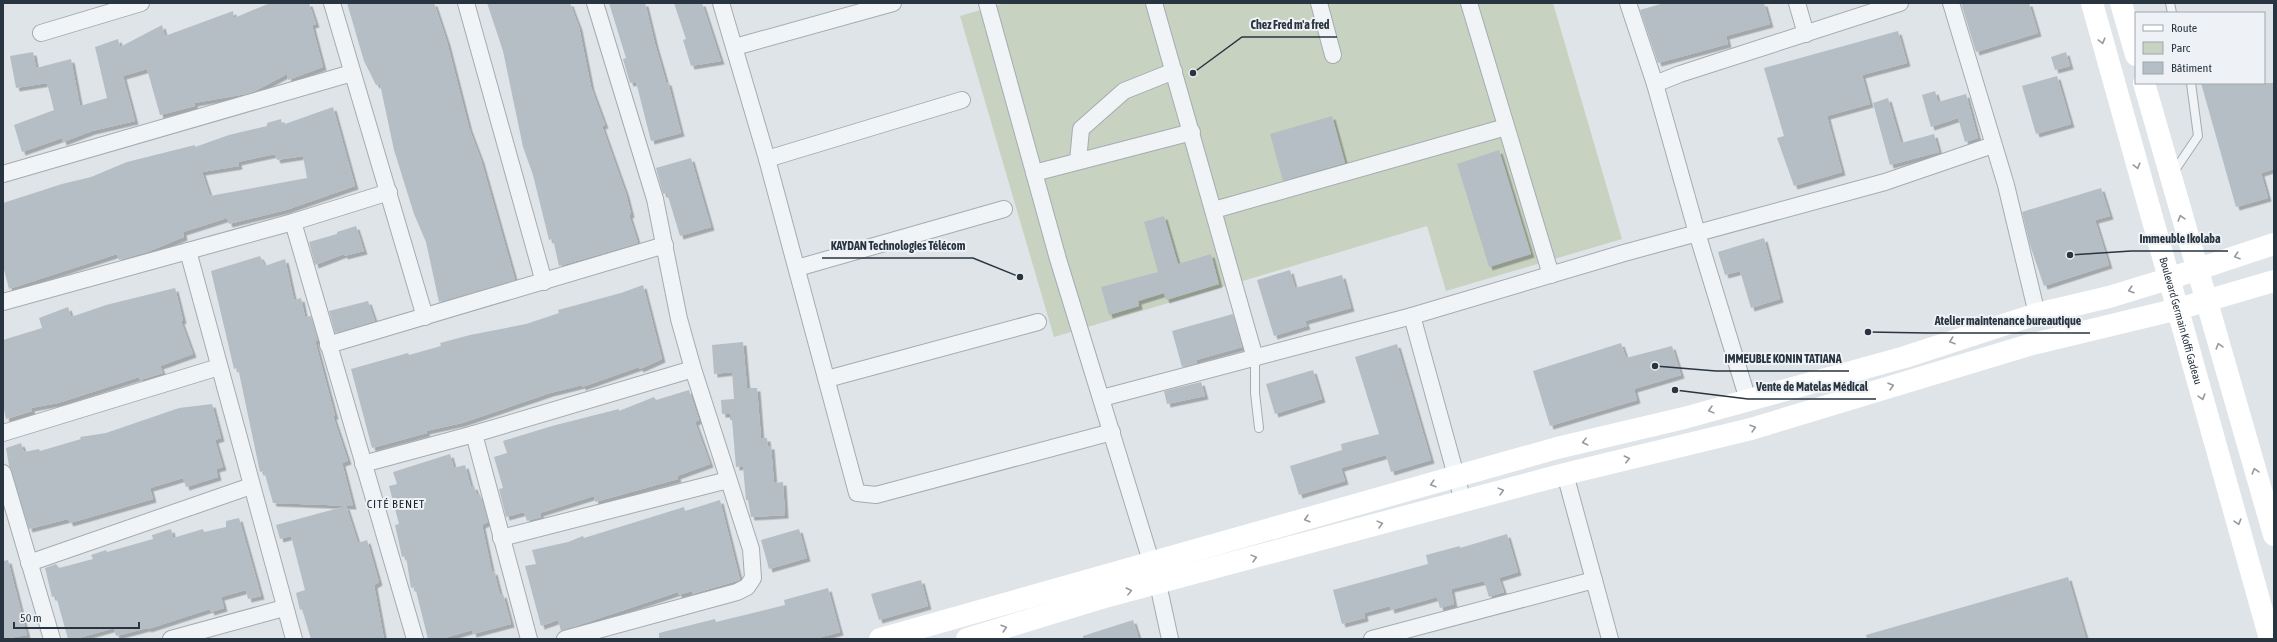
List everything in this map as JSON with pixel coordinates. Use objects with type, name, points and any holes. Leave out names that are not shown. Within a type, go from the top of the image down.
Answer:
[{"type":"main road","name":"Boulevard Germain Koffi Gadeau","points":[[2092,3],[2270,639]]},
{"type":"main road","points":[[2121,3],[2135,52]]},
{"type":"main road","points":[[2144,84],[2196,269],[2274,535]]},
{"type":"main road","points":[[880,639],[1457,478],[1557,448],[1748,400],[1905,357],[2038,314],[2109,297],[2168,279],[2274,244]]},
{"type":"main road","points":[[967,639],[1108,596],[1158,584],[1565,474],[1751,429],[2029,345],[2178,309],[2274,281]]},
{"type":"street","points":[[41,33],[141,3]]},
{"type":"street","points":[[332,3],[425,317]]},
{"type":"street","points":[[466,3],[544,282]]},
{"type":"street","points":[[565,639],[738,592],[747,587],[753,578],[751,549],[693,370],[679,319],[655,199],[595,3]]},
{"type":"street","points":[[722,3],[768,159],[858,493],[876,495],[1112,432]]},
{"type":"street","points":[[735,47],[893,3]]},
{"type":"street","points":[[987,3],[1058,258],[1158,584],[1170,639]]},
{"type":"street","points":[[1154,3],[1192,132],[1255,358]]},
{"type":"street","points":[[1319,3],[1333,55]]},
{"type":"street","points":[[1469,3],[1551,275]]},
{"type":"street","points":[[1628,3],[1655,84],[1697,233],[1748,400]]},
{"type":"street","points":[[1797,3],[1806,34]]},
{"type":"street","points":[[1655,84],[1900,3]]},
{"type":"street","points":[[1951,3],[2006,185],[2019,248],[2038,314]]},
{"type":"street","points":[[1078,161],[1081,129],[1124,91],[1174,71]]},
{"type":"street","points":[[3,174],[352,73]]},
{"type":"street","points":[[768,159],[962,100]]},
{"type":"street","points":[[1214,210],[1506,127]]},
{"type":"street","points":[[1034,173],[1192,132]]},
{"type":"street","points":[[1102,398],[1412,316],[1697,233],[1885,182],[1993,145]]},
{"type":"street","points":[[3,302],[293,222],[389,192]]},
{"type":"street","points":[[797,268],[1004,209]]},
{"type":"street","points":[[293,222],[415,639]]},
{"type":"street","points":[[328,345],[665,246]]},
{"type":"street","points":[[188,251],[284,608],[294,639]]},
{"type":"street","points":[[1412,316],[1463,501]]},
{"type":"street","points":[[827,379],[1038,322]]},
{"type":"street","points":[[3,433],[219,367]]},
{"type":"street","points":[[363,464],[474,434],[693,370]]},
{"type":"street","points":[[474,434],[529,639]]},
{"type":"street","points":[[3,473],[28,563],[52,639]]},
{"type":"street","points":[[1565,474],[1610,639]]},
{"type":"street","points":[[501,538],[728,480]]},
{"type":"street","points":[[28,563],[251,486]]},
{"type":"street","points":[[1372,639],[1594,580]]},
{"type":"street","points":[[171,639],[284,608]]},
{"type":"lane","points":[[2170,177],[2198,136],[2191,84]]},
{"type":"lane","points":[[1255,358],[1255,393],[1259,428]]},
{"type":"green space","points":[[1005,3],[1553,3],[1622,239],[1446,291],[1427,226],[1054,337],[960,16]]},
{"type":"building","points":[[270,3],[309,3],[316,24],[312,25],[323,67],[288,80],[287,74],[255,91],[246,94],[194,103],[195,106],[160,115],[147,69],[123,76],[135,121],[92,131],[63,142],[62,138],[22,152],[14,125],[54,110],[47,83],[16,88],[10,56],[33,52],[36,68],[71,59],[80,106],[107,98],[95,47],[118,39],[120,47],[162,25],[165,36],[233,11],[234,18]]},
{"type":"building","points":[[347,3],[434,3],[447,42],[469,128],[481,160],[515,280],[439,302],[426,242],[414,214],[394,150],[380,84],[376,85],[364,61]]},
{"type":"building","points":[[487,3],[570,3],[579,27],[591,87],[605,125],[602,126],[626,194],[631,214],[629,215],[638,243],[559,266],[553,239],[549,240],[533,175],[523,147],[503,51]]},
{"type":"building","points":[[609,3],[645,3],[655,44],[666,82],[668,82],[681,133],[651,141],[636,82],[630,83],[623,59],[626,58]]},
{"type":"building","points":[[674,3],[702,3],[721,61],[691,66],[683,40],[686,39]]},
{"type":"building","points":[[1664,3],[1764,3],[1770,24],[1726,36],[1728,44],[1658,63],[1640,10]]},
{"type":"building","points":[[1961,3],[2029,3],[2038,33],[1976,52]]},
{"type":"building","points":[[1898,31],[1907,63],[1862,75],[1870,104],[1827,116],[1842,172],[1794,186],[1777,138],[1784,136],[1764,68]]},
{"type":"building","points":[[2066,52],[2070,66],[2055,70],[2051,57]]},
{"type":"building","points":[[2057,76],[2071,124],[2036,134],[2022,86]]},
{"type":"building","points":[[2274,83],[2274,169],[2261,173],[2268,198],[2236,207],[2201,84]]},
{"type":"building","points":[[1935,91],[1938,102],[1966,94],[1978,138],[1965,142],[1958,118],[1931,127],[1922,95]]},
{"type":"building","points":[[1888,98],[1901,143],[1934,134],[1939,152],[1890,165],[1873,103]]},
{"type":"building","points":[[333,107],[355,186],[286,210],[229,224],[227,218],[183,232],[184,237],[147,252],[119,260],[117,254],[9,289],[3,266],[3,203],[62,184],[91,177],[127,162],[195,145],[195,147],[229,135],[267,126],[267,123],[281,119],[282,125]],"holes":[[[275,154],[277,160],[303,156],[307,178],[210,196],[202,172],[239,166],[238,162]]]},
{"type":"building","points":[[1332,116],[1345,163],[1283,181],[1270,134]]},
{"type":"building","points":[[1499,150],[1531,254],[1489,267],[1457,164]]},
{"type":"building","points":[[691,158],[711,227],[680,236],[667,193],[663,194],[656,168]]},
{"type":"building","points":[[2101,188],[2110,216],[2095,220],[2109,265],[2044,286],[2030,245],[2022,212]]},
{"type":"building","points":[[1164,216],[1178,264],[1211,254],[1219,284],[1166,300],[1164,293],[1138,301],[1139,306],[1109,315],[1101,287],[1158,272],[1144,222]]},
{"type":"building","points":[[356,226],[364,251],[344,256],[344,254],[315,265],[309,242],[337,234],[337,232]]},
{"type":"building","points":[[1764,238],[1780,299],[1751,308],[1740,271],[1725,275],[1718,252]]},
{"type":"building","points":[[260,256],[265,266],[285,259],[294,300],[301,298],[305,317],[311,316],[318,340],[315,341],[335,416],[333,416],[348,461],[342,463],[353,506],[273,503],[264,471],[260,472],[238,368],[234,369],[211,271]]},
{"type":"building","points":[[1290,270],[1295,288],[1342,275],[1351,308],[1305,321],[1307,326],[1274,336],[1257,280]]},
{"type":"building","points":[[643,285],[662,359],[640,369],[639,367],[582,387],[582,385],[550,393],[462,423],[426,431],[427,433],[372,448],[351,369],[408,353],[409,355],[441,346],[440,343],[470,335],[526,324],[559,313],[558,310],[621,293]]},
{"type":"building","points":[[175,288],[183,320],[181,321],[193,354],[160,366],[163,373],[140,380],[139,377],[58,403],[31,408],[32,411],[6,419],[3,404],[3,340],[42,328],[39,318],[68,307],[71,317],[106,305]]},
{"type":"building","points":[[368,301],[375,321],[335,333],[329,311]]},
{"type":"building","points":[[1233,314],[1242,347],[1196,360],[1197,363],[1182,367],[1172,331]]},
{"type":"building","points":[[743,342],[747,388],[757,388],[761,438],[767,438],[768,446],[771,446],[774,483],[783,482],[785,515],[751,517],[748,500],[746,500],[743,466],[736,467],[732,420],[730,420],[730,414],[722,414],[721,400],[734,399],[732,372],[714,374],[712,345]]},
{"type":"building","points":[[1621,343],[1626,358],[1672,346],[1681,375],[1634,389],[1637,400],[1550,426],[1533,371]]},
{"type":"building","points":[[1397,344],[1431,460],[1391,472],[1386,455],[1341,468],[1345,481],[1299,495],[1290,466],[1342,450],[1341,444],[1379,434],[1355,357]]},
{"type":"building","points":[[1313,370],[1322,399],[1275,414],[1266,384]]},
{"type":"building","points":[[1201,382],[1205,396],[1167,404],[1164,391]]},
{"type":"building","points":[[689,390],[699,420],[695,422],[710,464],[677,476],[678,479],[595,502],[594,496],[540,513],[541,517],[527,521],[524,512],[506,517],[499,489],[503,488],[494,457],[507,453],[503,441],[552,426],[619,409],[619,411],[654,397],[656,400]]},
{"type":"building","points":[[212,404],[221,438],[215,440],[223,467],[216,469],[218,477],[186,487],[183,478],[150,488],[153,499],[70,523],[68,519],[29,529],[9,466],[6,448],[21,443],[24,452],[39,449],[40,451],[81,439],[80,437],[106,433],[179,408]]},
{"type":"building","points":[[450,454],[454,468],[465,465],[471,487],[474,486],[477,495],[480,494],[488,522],[482,525],[492,572],[494,571],[500,595],[503,594],[511,624],[473,634],[472,630],[441,639],[428,639],[415,587],[411,588],[406,556],[402,557],[395,525],[399,524],[389,486],[397,484],[393,472]]},
{"type":"building","points":[[720,500],[740,580],[692,594],[692,591],[678,595],[678,592],[561,631],[558,620],[541,626],[525,566],[536,564],[532,550],[568,542],[583,536],[584,538],[684,507],[685,511]]},
{"type":"building","points":[[346,506],[358,543],[367,540],[379,582],[374,585],[384,639],[311,639],[302,609],[300,610],[296,593],[305,590],[291,536],[280,539],[276,525]]},
{"type":"building","points":[[239,518],[261,596],[248,599],[246,590],[221,597],[224,608],[211,612],[210,609],[148,629],[116,636],[114,628],[75,639],[68,639],[56,596],[52,597],[45,568],[56,564],[59,568],[93,559],[91,555],[153,539],[152,535],[171,529],[173,538],[203,529],[204,532],[226,527],[226,521]]},
{"type":"building","points":[[799,529],[807,558],[769,569],[761,540]]},
{"type":"building","points":[[1507,534],[1518,572],[1499,578],[1504,592],[1489,597],[1484,581],[1451,589],[1454,604],[1440,608],[1437,597],[1391,610],[1390,606],[1364,613],[1365,618],[1342,624],[1333,590],[1428,564],[1426,555],[1460,546],[1460,548]]},
{"type":"building","points":[[8,560],[27,635],[3,639],[3,561]]},
{"type":"building","points":[[2068,577],[2086,639],[1867,639],[1866,635]]},
{"type":"building","points":[[921,580],[928,606],[879,620],[871,594]]},
{"type":"building","points":[[828,588],[840,632],[814,639],[659,639],[659,633],[715,619],[716,622],[785,605],[784,600]]},
{"type":"building","points":[[1133,620],[1139,639],[1083,639],[1083,636]]},
{"type":"place","name":"Chez Fred m'a fred","points":[[1193,73]]},
{"type":"place","name":"Immeuble Ikolaba","points":[[2070,255]]},
{"type":"place","name":"KAYDAN Technologies Télécom","points":[[1020,277]]},
{"type":"place","name":"Atelier maintenance bureautique","points":[[1868,332]]},
{"type":"place","name":"IMMEUBLE KONIN TATIANA","points":[[1655,366]]},
{"type":"place","name":"Vente de Matelas Médical","points":[[1675,390]]},
{"type":"district","name":"CITÉ BENET","points":[[396,504]]}]
